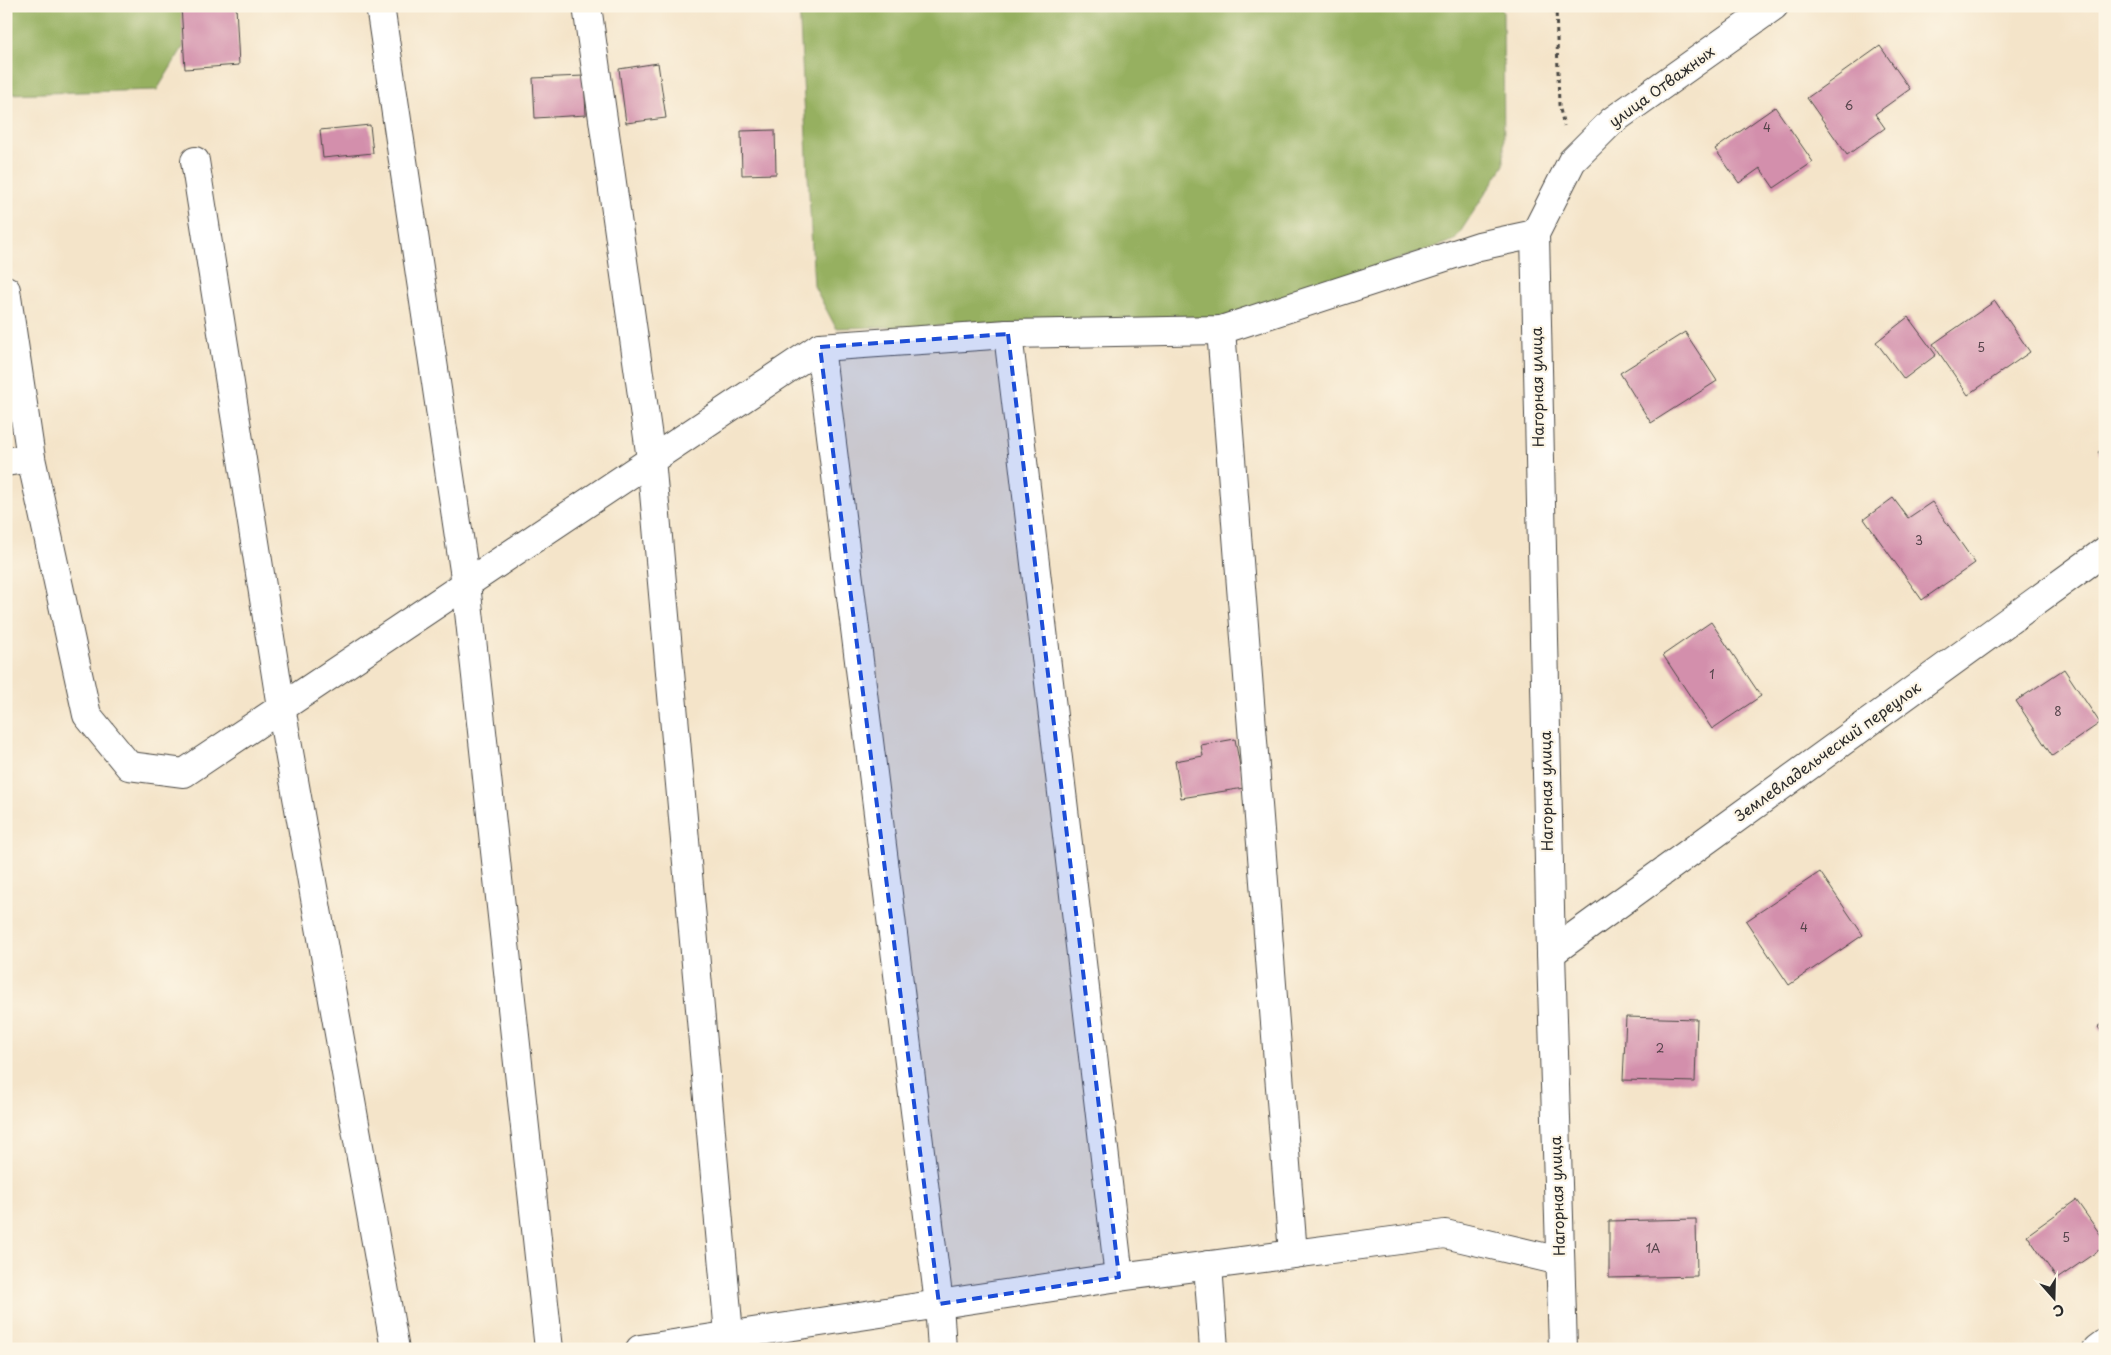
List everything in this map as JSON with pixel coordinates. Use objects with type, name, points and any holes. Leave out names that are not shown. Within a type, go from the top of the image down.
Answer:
[{"type":"street","points":[[380,6],[466,584],[549,1349]]},
{"type":"street","points":[[587,6],[651,459],[729,1334]]},
{"type":"street","name":"улица Отважных","points":[[1536,234],[1572,161],[1612,120],[1774,6]]},
{"type":"street","points":[[195,161],[281,707],[395,1349]]},
{"type":"street","points":[[6,290],[19,460],[87,715],[129,766],[184,773],[820,347],[1008,334],[1221,330],[1479,246],[1536,234]]},
{"type":"street","name":"Нагорная улица","points":[[1536,234],[1551,953],[1563,1349]]},
{"type":"street","points":[[1221,330],[1293,1254]]},
{"type":"street","points":[[1008,334],[1119,1277]]},
{"type":"street","points":[[820,347],[939,1304],[942,1349]]},
{"type":"street","name":"Землевладельческий переулок","points":[[1551,953],[2105,551]]},
{"type":"street","points":[[640,1349],[729,1334],[1119,1277],[1445,1234],[1560,1261]]},
{"type":"street","points":[[1208,1265],[1214,1349]]},
{"type":"street","points":[[2097,1349],[2105,1343]]},
{"type":"path","points":[[1556,6],[1558,105],[1572,161]]},
{"type":"highlighted area","points":[[1008,334],[1119,1277],[939,1304],[820,347]]},
{"type":"green space","points":[[6,6],[208,6],[157,90],[6,94]]},
{"type":"green space","points":[[799,6],[1500,6],[1503,12],[1504,165],[1455,240],[1219,321],[836,328],[814,286]]},
{"type":"building","points":[[181,6],[236,6],[239,65],[185,69]]},
{"type":"building","points":[[1880,46],[1910,89],[1875,114],[1885,128],[1847,155],[1807,98]]},
{"type":"building","points":[[658,63],[666,118],[626,123],[619,69]]},
{"type":"building","points":[[584,76],[586,115],[535,118],[533,78]]},
{"type":"building","points":[[1775,107],[1813,162],[1774,188],[1760,168],[1739,183],[1715,149]]},
{"type":"building","points":[[370,125],[373,153],[323,158],[320,130]]},
{"type":"building","points":[[775,130],[776,174],[742,175],[741,131]]},
{"type":"building","points":[[1995,301],[2030,352],[1968,395],[1933,344]]},
{"type":"building","points":[[1908,317],[1936,355],[1904,379],[1876,342]]},
{"type":"building","points":[[1685,332],[1717,381],[1651,423],[1620,373]]},
{"type":"building","points":[[2105,447],[2105,461],[2098,452]]},
{"type":"building","points":[[1893,498],[1908,518],[1932,502],[1975,563],[1922,600],[1864,519]]},
{"type":"building","points":[[1711,622],[1761,696],[1712,729],[1663,655]]},
{"type":"building","points":[[2064,669],[2100,723],[2052,756],[2016,701]]},
{"type":"building","points":[[1235,739],[1244,788],[1181,798],[1175,761],[1203,756],[1201,745]]},
{"type":"building","points":[[1820,872],[1863,935],[1789,985],[1746,921]]},
{"type":"building","points":[[1626,1017],[1697,1019],[1695,1082],[1623,1080]]},
{"type":"building","points":[[2105,1022],[2105,1037],[2098,1027]]},
{"type":"building","points":[[2076,1200],[2105,1241],[2105,1246],[2057,1279],[2027,1235]]},
{"type":"building","points":[[1696,1219],[1697,1276],[1609,1278],[1609,1221]]}]
